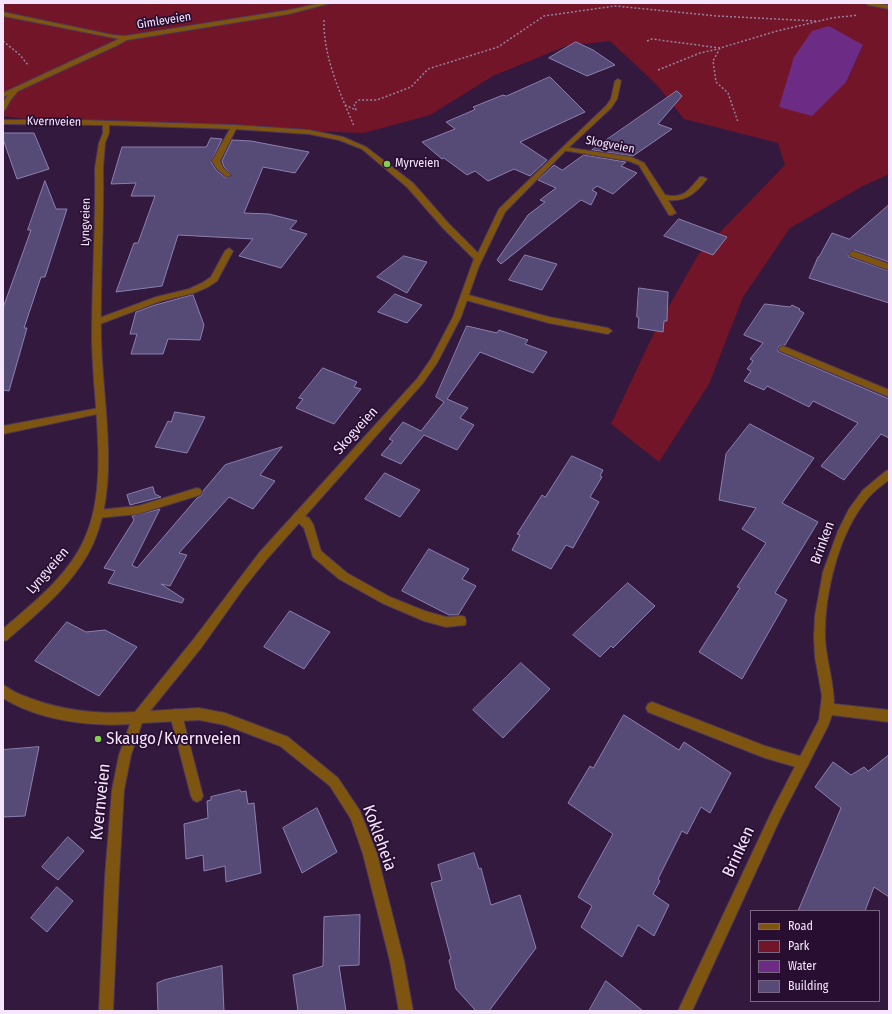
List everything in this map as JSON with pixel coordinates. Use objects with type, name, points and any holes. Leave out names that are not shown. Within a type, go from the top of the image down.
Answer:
[{"type":"street","name":"Gimleveien","points":[[3,14],[113,37],[125,38],[288,12],[327,3]]},
{"type":"street","points":[[868,3],[886,7]]},
{"type":"street","points":[[3,95],[15,91],[116,44],[125,38]]},
{"type":"street","name":"Skogveien","points":[[139,716],[197,644],[239,586],[298,517],[420,382],[446,338],[465,297],[479,259],[502,211],[564,149],[610,107],[618,81]]},
{"type":"street","points":[[3,109],[7,100],[15,91]]},
{"type":"street","name":"Kvernveien","points":[[3,122],[41,121],[106,123]]},
{"type":"street","points":[[106,123],[234,126],[309,132],[341,138],[364,148],[410,185],[446,226],[479,259]]},
{"type":"street","name":"Lyngveien","points":[[3,636],[46,598],[68,575],[84,552],[95,527],[102,498],[103,467],[99,410],[97,322],[99,168],[102,143],[106,133],[106,123]]},
{"type":"street","points":[[227,174],[220,169],[216,161],[234,126]]},
{"type":"street","name":"Skogveien","points":[[564,149],[631,159],[642,164],[672,213]]},
{"type":"street","points":[[661,197],[675,200],[682,199],[703,179]]},
{"type":"street","points":[[97,322],[205,285],[214,279],[229,251]]},
{"type":"street","points":[[853,254],[889,267]]},
{"type":"street","points":[[465,297],[549,320],[608,332]]},
{"type":"street","points":[[783,349],[889,394]]},
{"type":"street","points":[[3,430],[99,410]]},
{"type":"street","name":"Brinken","points":[[685,1011],[776,815],[824,722],[829,709],[828,684],[821,657],[820,612],[829,570],[842,532],[852,513],[865,496],[889,474]]},
{"type":"street","points":[[98,514],[138,510],[197,492]]},
{"type":"street","points":[[298,517],[305,521],[309,527],[317,554],[343,576],[386,600],[424,616],[446,622],[461,621]]},
{"type":"street","points":[[3,691],[14,698],[41,708],[72,716],[106,720],[139,716]]},
{"type":"street","points":[[652,708],[678,716],[774,756],[803,763]]},
{"type":"street","points":[[829,709],[889,716]]},
{"type":"street","name":"Kokleheia","points":[[139,716],[199,714],[225,719],[284,741],[334,782],[356,815],[370,854],[397,961],[406,1011]]},
{"type":"street","points":[[176,715],[197,796]]},
{"type":"street","name":"Kvernveien","points":[[106,1011],[112,877],[118,790],[125,754],[139,716]]},
{"type":"path","points":[[327,3],[323,27],[331,64],[345,105],[364,148]]},
{"type":"path","points":[[345,105],[356,110],[354,104],[359,100],[377,100],[411,87],[428,69],[498,47],[544,16],[615,6],[717,16],[816,21]]},
{"type":"path","points":[[658,70],[700,53],[762,35],[816,21],[866,14],[886,7]]},
{"type":"path","points":[[647,41],[652,40],[720,48]]},
{"type":"path","points":[[3,41],[28,64],[29,70],[27,77],[19,84],[15,91]]},
{"type":"path","points":[[720,48],[713,61],[716,82],[728,93],[738,122]]},
{"type":"green space","points":[[3,3],[889,3],[889,174],[863,186],[790,228],[743,297],[709,384],[659,462],[611,424],[655,331],[698,255],[785,165],[778,143],[684,119],[657,85],[610,41],[566,46],[493,76],[430,115],[364,133],[51,122],[3,116]],"holes":[[[804,45],[863,45],[846,82],[794,57]]]},
{"type":"water","points":[[829,26],[863,45],[846,82],[812,116],[779,107],[794,57],[812,31]]},
{"type":"building","points":[[576,42],[593,50],[615,65],[587,76],[549,58]]},
{"type":"building","points":[[550,77],[585,112],[520,142],[547,160],[530,176],[514,169],[488,181],[475,171],[467,175],[444,158],[442,159],[422,142],[455,129],[446,122],[474,110],[475,109],[473,107],[503,95],[506,96]]},
{"type":"building","points":[[677,91],[682,96],[658,124],[672,129],[633,156],[592,150]]},
{"type":"building","points":[[3,133],[34,133],[49,169],[17,179],[3,139]]},
{"type":"building","points":[[211,138],[222,139],[211,162],[217,171],[226,178],[232,175],[224,167],[222,161],[232,140],[251,141],[309,152],[295,173],[263,167],[244,213],[269,214],[297,221],[290,229],[307,234],[281,268],[239,256],[253,239],[178,235],[162,286],[116,292],[134,243],[138,243],[155,196],[131,196],[136,183],[111,184],[122,147],[206,147]]},
{"type":"building","points":[[584,155],[626,162],[621,166],[637,173],[613,194],[597,186],[592,190],[597,193],[591,205],[581,200],[501,264],[497,260],[528,215],[545,202],[540,200],[556,188],[538,180],[554,165],[562,170]]},
{"type":"building","points":[[45,181],[56,209],[67,209],[45,277],[41,277],[24,328],[27,328],[9,391],[3,390],[3,308],[31,230],[28,230]]},
{"type":"building","points":[[889,205],[889,262],[854,250],[848,254],[849,257],[889,271],[889,303],[809,278],[818,257],[832,233],[849,239]]},
{"type":"building","points":[[679,219],[727,237],[713,255],[664,236]]},
{"type":"building","points":[[525,255],[557,264],[542,290],[509,280]]},
{"type":"building","points":[[404,256],[427,262],[407,293],[377,277]]},
{"type":"building","points":[[639,288],[668,292],[667,321],[664,321],[663,332],[638,328],[639,318],[637,317]]},
{"type":"building","points":[[395,294],[422,305],[407,323],[378,312]]},
{"type":"building","points":[[193,295],[204,325],[200,340],[168,339],[163,354],[131,354],[137,334],[130,334],[136,312]]},
{"type":"building","points":[[765,304],[790,307],[792,305],[804,313],[785,345],[779,346],[779,352],[889,399],[889,438],[881,434],[844,480],[821,466],[858,423],[813,401],[809,407],[767,386],[764,390],[744,381],[751,371],[747,369],[753,361],[750,359],[763,343],[744,335]]},
{"type":"building","points":[[467,326],[497,333],[499,330],[528,340],[525,344],[547,352],[533,373],[480,352],[447,399],[468,408],[460,418],[474,425],[457,450],[424,435],[401,464],[381,455],[393,441],[389,439],[403,422],[421,431],[444,402],[436,397]]},
{"type":"building","points":[[323,368],[357,382],[354,387],[361,389],[334,424],[296,408],[303,399],[299,398]]},
{"type":"building","points":[[175,412],[205,417],[187,453],[155,447],[168,421],[171,422]]},
{"type":"building","points":[[750,424],[814,458],[782,503],[818,522],[775,593],[787,600],[742,679],[699,652],[740,588],[737,587],[766,543],[742,529],[756,508],[719,500],[726,454]]},
{"type":"building","points":[[282,447],[260,475],[275,481],[253,509],[229,497],[179,553],[187,555],[170,586],[161,584],[184,599],[182,603],[108,583],[115,571],[104,568],[134,520],[132,516],[160,509],[132,565],[137,568],[197,498],[201,496],[203,491],[225,465]]},
{"type":"building","points":[[572,456],[603,470],[600,476],[602,477],[590,497],[599,502],[573,548],[566,545],[551,569],[512,550],[520,535],[517,534],[542,495],[545,497]]},
{"type":"building","points":[[385,473],[420,490],[400,517],[365,499]]},
{"type":"building","points":[[153,487],[155,494],[161,497],[130,505],[127,495]]},
{"type":"building","points":[[429,549],[469,569],[462,579],[476,586],[458,615],[449,615],[402,591]]},
{"type":"building","points":[[628,583],[655,606],[613,648],[611,646],[600,657],[573,635]]},
{"type":"building","points":[[290,611],[330,632],[304,669],[264,647]]},
{"type":"building","points":[[67,622],[86,632],[105,630],[137,647],[99,696],[35,661]]},
{"type":"building","points":[[521,663],[550,689],[503,738],[473,710]]},
{"type":"building","points":[[624,715],[679,750],[684,742],[731,773],[710,813],[701,807],[687,834],[682,831],[658,879],[660,881],[653,894],[669,905],[654,936],[638,925],[622,957],[581,927],[592,906],[578,897],[613,834],[568,803],[590,766],[593,768]]},
{"type":"building","points":[[39,747],[25,816],[3,817],[3,750]]},
{"type":"building","points":[[889,755],[889,897],[874,887],[865,910],[798,910],[841,808],[815,787],[833,762],[851,775],[864,767],[868,771]]},
{"type":"building","points":[[240,790],[241,792],[246,791],[248,804],[254,803],[261,873],[226,882],[225,866],[204,871],[203,855],[186,859],[184,824],[208,818],[207,801],[211,800],[211,797]]},
{"type":"building","points":[[317,808],[337,852],[302,873],[283,828]]},
{"type":"building","points":[[68,837],[84,851],[58,880],[42,867]]},
{"type":"building","points":[[474,853],[479,869],[481,868],[491,905],[520,895],[536,948],[489,1011],[476,1011],[456,989],[449,960],[451,959],[431,883],[442,880],[438,865]]},
{"type":"building","points":[[57,887],[73,901],[47,932],[31,918]]},
{"type":"building","points":[[360,915],[359,965],[339,966],[346,1011],[298,1011],[293,975],[323,966],[324,917]]},
{"type":"building","points":[[222,966],[224,1011],[158,1011],[157,983]]},
{"type":"building","points":[[606,981],[643,1011],[589,1011]]},
{"type":"place","name":"Myrveien","points":[[387,164]]},
{"type":"place","name":"Skaugo/Kvernveien","points":[[98,739]]}]
